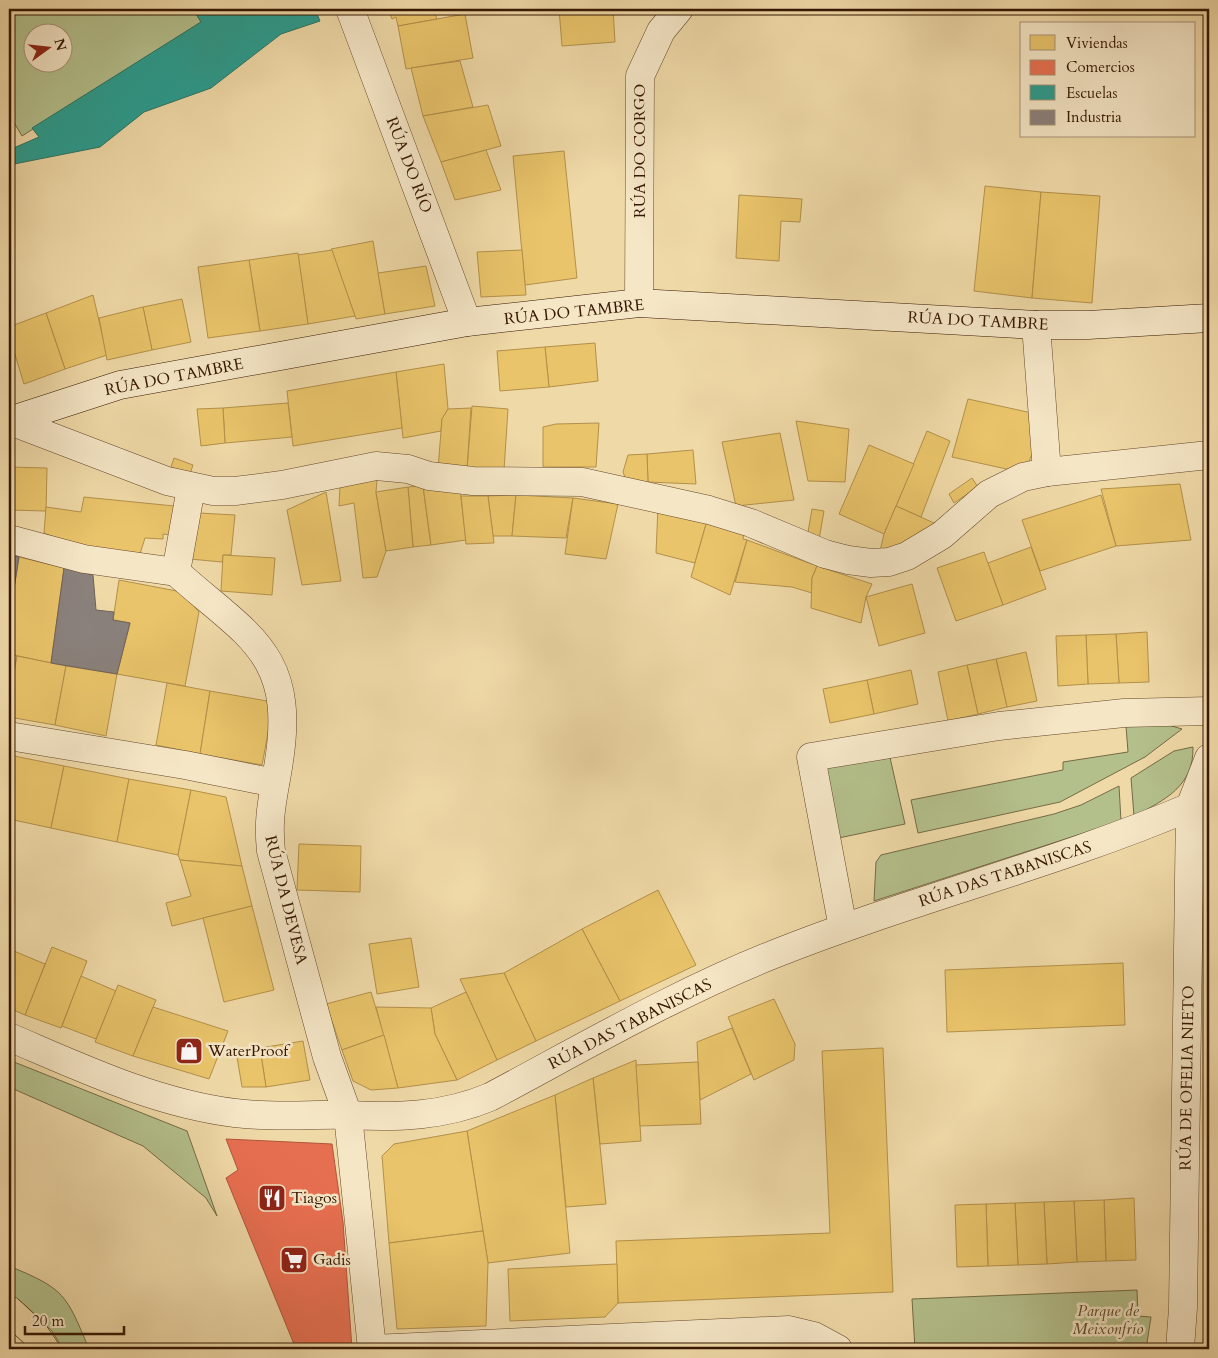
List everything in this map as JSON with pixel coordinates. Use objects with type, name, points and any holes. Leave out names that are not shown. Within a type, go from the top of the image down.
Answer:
[{"type":"main road","points":[[9,1310],[34,1333],[45,1349]]},
{"type":"street","name":"RÚA DO RÍO","points":[[350,9],[467,322]]},
{"type":"street","name":"RÚA DO CORGO","points":[[639,303],[640,76],[661,31],[679,9]]},
{"type":"street","name":"RÚA DO TAMBRE","points":[[9,421],[120,385],[467,322],[639,303],[1036,325],[1088,325],[1209,318]]},
{"type":"street","points":[[1036,325],[1047,472]]},
{"type":"street","points":[[9,421],[158,478],[191,488],[213,492],[259,489],[376,466],[400,468],[429,476],[458,479],[582,482],[709,510],[751,524],[825,554],[871,563],[889,562],[907,556],[942,535],[997,489],[1023,477],[1047,472],[1209,455]]},
{"type":"street","points":[[9,539],[84,559],[176,572],[191,488]]},
{"type":"street","name":"RÚA DA DEVESA","points":[[176,572],[253,638],[269,662],[282,697],[283,723],[268,827],[271,851],[327,1057],[348,1115],[372,1349]]},
{"type":"street","points":[[843,928],[811,757],[1000,726],[1124,713],[1209,711]]},
{"type":"street","points":[[9,736],[185,764],[275,783]]},
{"type":"street","points":[[1190,807],[1209,758]]},
{"type":"street","name":"RÚA DAS TABANISCAS","points":[[9,1037],[122,1085],[194,1106],[269,1116],[402,1116],[464,1108],[490,1097],[733,971],[843,928],[1131,832],[1190,807]]},
{"type":"street","name":"RÚA DE OFELIA NIETO","points":[[1180,1349],[1183,1308],[1190,807]]},
{"type":"street","points":[[372,1349],[789,1330],[814,1336],[838,1349]]},
{"type":"green space","points":[[20,9],[193,9],[201,22],[22,136],[9,114],[9,16]]},
{"type":"green space","points":[[1165,724],[1182,729],[1145,757],[1060,802],[918,833],[911,800],[1063,770],[1063,762],[1128,752],[1126,726]]},
{"type":"green space","points":[[1193,747],[1189,772],[1183,782],[1167,797],[1134,816],[1131,778],[1174,751]]},
{"type":"green space","points":[[889,753],[905,824],[834,839],[819,769]]},
{"type":"green space","points":[[1119,786],[1121,821],[874,901],[876,862],[881,855],[1054,814],[1081,805]]},
{"type":"green space","points":[[9,1060],[187,1131],[217,1216],[206,1198],[143,1146],[9,1087]]},
{"type":"green space","points":[[9,1266],[42,1281],[61,1296],[75,1316],[89,1349],[63,1349],[52,1331],[9,1293]]},
{"type":"green space","name":"Parque de Meixonfrío","points":[[1137,1290],[1138,1316],[1151,1317],[1146,1349],[915,1349],[912,1299]]},
{"type":"building: Viviendas","points":[[388,9],[433,9],[437,19],[398,26],[396,17],[392,19]]},
{"type":"building: Viviendas","points":[[559,9],[613,9],[615,42],[562,46]]},
{"type":"building: Viviendas","points":[[465,14],[473,58],[406,69],[398,26]]},
{"type":"building: Viviendas","points":[[460,61],[473,107],[423,116],[411,68]]},
{"type":"building: Viviendas","points":[[488,105],[501,146],[441,162],[423,116]]},
{"type":"building: Viviendas","points":[[486,150],[501,190],[455,200],[441,162]]},
{"type":"building: Viviendas","points":[[564,151],[577,278],[525,285],[513,156]]},
{"type":"building: Viviendas","points":[[985,186],[1041,192],[1032,298],[974,291]]},
{"type":"building: Viviendas","points":[[1041,192],[1100,196],[1092,303],[1032,298]]},
{"type":"building: Viviendas","points":[[739,195],[802,199],[800,222],[781,221],[779,261],[736,258]]},
{"type":"building: Viviendas","points":[[373,241],[385,314],[356,319],[331,249]]},
{"type":"building: Viviendas","points":[[332,250],[355,316],[308,324],[298,255]]},
{"type":"building: Viviendas","points":[[522,250],[526,295],[481,297],[477,252]]},
{"type":"building: Viviendas","points":[[298,253],[308,324],[260,331],[249,260]]},
{"type":"building: Viviendas","points":[[249,260],[260,331],[208,338],[198,267]]},
{"type":"building: Viviendas","points":[[426,266],[435,306],[385,314],[378,273]]},
{"type":"building: Viviendas","points":[[93,295],[107,355],[65,369],[46,313]]},
{"type":"building: Viviendas","points":[[182,299],[191,342],[152,350],[143,307]]},
{"type":"building: Viviendas","points":[[143,307],[152,350],[107,360],[99,318]]},
{"type":"building: Viviendas","points":[[46,313],[65,369],[24,384],[9,335],[9,327]]},
{"type":"building: Viviendas","points":[[595,343],[598,381],[549,387],[545,347]]},
{"type":"building: Viviendas","points":[[545,347],[549,387],[500,391],[497,351]]},
{"type":"building: Viviendas","points":[[444,364],[448,409],[442,419],[441,431],[403,438],[396,372]]},
{"type":"building: Viviendas","points":[[396,372],[402,428],[293,446],[287,391]]},
{"type":"building: Viviendas","points":[[968,399],[1032,413],[1035,447],[1027,466],[1011,470],[952,457]]},
{"type":"building: Viviendas","points":[[288,403],[292,437],[225,443],[223,408]]},
{"type":"building: Viviendas","points":[[472,406],[508,409],[504,470],[467,469]]},
{"type":"building: Viviendas","points":[[223,408],[225,443],[201,446],[197,409]]},
{"type":"building: Viviendas","points":[[471,408],[467,469],[438,469],[442,419],[448,409]]},
{"type":"building: Viviendas","points":[[796,421],[849,429],[845,482],[808,481]]},
{"type":"building: Viviendas","points":[[599,423],[596,467],[543,467],[543,427],[556,424]]},
{"type":"building: Viviendas","points":[[927,431],[950,441],[921,517],[896,506]]},
{"type":"building: Viviendas","points":[[780,433],[794,500],[736,506],[722,442]]},
{"type":"building: Viviendas","points":[[869,445],[914,464],[884,534],[839,514]]},
{"type":"building: Viviendas","points":[[693,450],[696,484],[648,482],[647,454]]},
{"type":"building: Viviendas","points":[[647,454],[648,488],[626,480],[623,472],[628,455]]},
{"type":"building: Viviendas","points":[[174,458],[193,465],[190,474],[171,467]]},
{"type":"building: Viviendas","points":[[9,467],[47,468],[46,511],[9,510]]},
{"type":"building: Viviendas","points":[[972,478],[978,487],[954,503],[949,494]]},
{"type":"building: Viviendas","points":[[359,479],[377,480],[376,492],[386,551],[377,577],[363,578],[354,503],[339,506],[340,486]]},
{"type":"building: Viviendas","points":[[1180,484],[1191,540],[1116,546],[1101,489]]},
{"type":"building: Viviendas","points":[[423,486],[431,545],[413,547],[408,487]]},
{"type":"building: Viviendas","points":[[423,486],[460,489],[466,540],[431,545]]},
{"type":"building: Viviendas","points":[[408,487],[413,547],[386,551],[376,492]]},
{"type":"building: Viviendas","points":[[326,492],[341,581],[302,585],[287,510]]},
{"type":"building: Viviendas","points":[[516,495],[512,536],[493,536],[488,496]]},
{"type":"building: Viviendas","points":[[516,495],[573,498],[566,538],[512,536]]},
{"type":"building: Viviendas","points":[[1101,495],[1116,546],[1040,571],[1022,520]]},
{"type":"building: Viviendas","points":[[461,496],[488,496],[494,543],[466,544]]},
{"type":"building: Viviendas","points":[[84,497],[174,506],[171,535],[163,534],[163,539],[145,538],[139,557],[76,546],[44,533],[46,507],[81,512]]},
{"type":"building: Viviendas","points":[[573,498],[618,504],[606,559],[565,554]]},
{"type":"building: Viviendas","points":[[896,506],[934,523],[936,527],[893,549],[880,551],[884,534]]},
{"type":"building: Viviendas","points":[[658,507],[708,517],[695,563],[656,553]]},
{"type":"building: Viviendas","points":[[812,509],[824,511],[819,540],[807,538]]},
{"type":"building: Viviendas","points":[[199,513],[235,515],[231,555],[223,555],[222,562],[190,559]]},
{"type":"building: Viviendas","points":[[708,517],[744,532],[743,539],[747,540],[730,595],[691,577]]},
{"type":"building: Viviendas","points":[[747,540],[817,566],[812,578],[812,593],[792,587],[735,582]]},
{"type":"building: Viviendas","points":[[1031,547],[1046,589],[1003,605],[988,563]]},
{"type":"building: Viviendas","points":[[984,552],[1003,605],[956,621],[937,568]]},
{"type":"building: Viviendas","points":[[223,555],[275,558],[272,595],[221,591]]},
{"type":"building: Viviendas","points":[[19,557],[64,568],[51,663],[9,654],[9,620]]},
{"type":"building: Viviendas","points":[[817,566],[872,584],[866,597],[861,623],[811,608],[812,578]]},
{"type":"building: Viviendas","points":[[119,580],[182,592],[199,612],[185,686],[117,674],[130,623],[113,620]]},
{"type":"building: Viviendas","points":[[912,584],[925,633],[879,646],[866,597]]},
{"type":"building: Viviendas","points":[[1147,632],[1149,682],[1119,683],[1116,634]]},
{"type":"building: Viviendas","points":[[1116,634],[1119,683],[1088,684],[1086,635]]},
{"type":"building: Viviendas","points":[[1086,635],[1088,684],[1058,686],[1056,636]]},
{"type":"building: Viviendas","points":[[1026,652],[1037,701],[1007,707],[996,659]]},
{"type":"building: Viviendas","points":[[9,654],[17,656],[9,699]]},
{"type":"building: Viviendas","points":[[17,656],[66,666],[55,725],[9,717],[9,699]]},
{"type":"building: Viviendas","points":[[996,659],[1007,707],[978,714],[967,665]]},
{"type":"building: Viviendas","points":[[967,665],[978,714],[948,721],[938,672]]},
{"type":"building: Viviendas","points":[[66,666],[117,674],[106,736],[55,725]]},
{"type":"building: Viviendas","points":[[911,670],[918,704],[874,714],[867,680]]},
{"type":"building: Viviendas","points":[[867,680],[874,714],[830,723],[823,689]]},
{"type":"building: Viviendas","points":[[167,683],[210,691],[200,754],[156,745]]},
{"type":"building: Viviendas","points":[[210,691],[267,701],[270,722],[262,765],[200,754]]},
{"type":"building: Viviendas","points":[[9,755],[64,766],[51,828],[9,819]]},
{"type":"building: Viviendas","points":[[64,766],[129,779],[117,842],[51,828]]},
{"type":"building: Viviendas","points":[[129,779],[191,790],[178,855],[117,842]]},
{"type":"building: Viviendas","points":[[191,790],[226,797],[242,866],[180,860],[178,855]]},
{"type":"building: Viviendas","points":[[299,844],[361,846],[360,892],[297,890]]},
{"type":"building: Viviendas","points":[[180,860],[242,866],[252,906],[172,926],[166,903],[191,896]]},
{"type":"building: Viviendas","points":[[658,890],[696,965],[620,1001],[582,929]]},
{"type":"building: Viviendas","points":[[252,906],[274,990],[224,1002],[203,918]]},
{"type":"building: Viviendas","points":[[582,929],[620,1001],[536,1041],[504,973]]},
{"type":"building: Viviendas","points":[[411,938],[419,987],[377,994],[369,944]]},
{"type":"building: Viviendas","points":[[52,947],[87,961],[61,1028],[25,1015]]},
{"type":"building: Viviendas","points":[[9,949],[45,964],[25,1015],[9,1008]]},
{"type":"building: Viviendas","points":[[1123,963],[1125,1025],[947,1032],[945,970]]},
{"type":"building: Viviendas","points":[[504,973],[536,1041],[497,1060],[460,979]]},
{"type":"building: Viviendas","points":[[81,976],[116,991],[96,1039],[62,1026]]},
{"type":"building: Viviendas","points":[[118,985],[156,1000],[133,1056],[95,1042]]},
{"type":"building: Viviendas","points":[[371,992],[384,1035],[342,1050],[326,1004]]},
{"type":"building: Viviendas","points":[[466,992],[497,1060],[457,1080],[435,1034],[431,1008]]},
{"type":"building: Viviendas","points":[[774,999],[795,1044],[794,1060],[754,1080],[728,1017]]},
{"type":"building: Viviendas","points":[[153,1007],[228,1031],[209,1079],[133,1056]]},
{"type":"building: Viviendas","points":[[376,1007],[431,1008],[435,1034],[457,1080],[398,1088]]},
{"type":"building: Viviendas","points":[[732,1028],[751,1074],[700,1100],[697,1042]]},
{"type":"building: Viviendas","points":[[384,1035],[398,1088],[371,1090],[353,1081],[342,1050]]},
{"type":"building: Viviendas","points":[[303,1041],[310,1080],[266,1087],[260,1048]]},
{"type":"building: Viviendas","points":[[260,1048],[266,1087],[242,1087],[237,1057]]},
{"type":"building: Viviendas","points":[[883,1048],[893,1292],[618,1303],[616,1241],[830,1233],[822,1051]]},
{"type":"building: Viviendas","points":[[636,1060],[641,1141],[600,1144],[593,1078]]},
{"type":"building: Viviendas","points":[[698,1062],[701,1124],[640,1126],[636,1065]]},
{"type":"building: Viviendas","points":[[593,1078],[606,1204],[566,1207],[555,1095]]},
{"type":"building: Viviendas","points":[[555,1095],[570,1253],[488,1263],[467,1131]]},
{"type":"building: Viviendas","points":[[467,1131],[483,1231],[389,1243],[382,1156],[394,1144]]},
{"type":"building: Viviendas","points":[[1134,1198],[1136,1260],[1106,1261],[1104,1200]]},
{"type":"building: Viviendas","points":[[1104,1200],[1106,1261],[1077,1262],[1074,1201]]},
{"type":"building: Viviendas","points":[[1074,1201],[1077,1262],[1047,1264],[1044,1202]]},
{"type":"building: Viviendas","points":[[1044,1202],[1047,1264],[1018,1265],[1015,1203]]},
{"type":"building: Viviendas","points":[[1015,1203],[1018,1265],[988,1266],[986,1204]]},
{"type":"building: Viviendas","points":[[986,1204],[988,1266],[957,1267],[955,1205]]},
{"type":"building: Viviendas","points":[[483,1231],[488,1263],[486,1326],[397,1329],[389,1243]]},
{"type":"building: Viviendas","points":[[617,1264],[618,1303],[605,1317],[510,1321],[508,1269]]},
{"type":"building: Comercios","points":[[226,1139],[332,1144],[343,1222],[352,1349],[296,1349],[226,1178],[238,1170]]},
{"type":"building: Escuelas","points":[[193,9],[315,9],[320,21],[281,34],[211,88],[144,112],[100,147],[9,165],[9,150],[39,137],[32,128],[201,22]]},
{"type":"building: Industria","points":[[9,555],[19,557],[9,620]]},
{"type":"building: Industria","points":[[64,568],[93,575],[96,610],[114,612],[113,620],[130,623],[117,674],[51,663]]},
{"type":"place","name":"WaterProof","points":[[189,1051]]},
{"type":"place","name":"Tiagos","points":[[272,1198]]},
{"type":"place","name":"Gadis","points":[[294,1260]]}]
